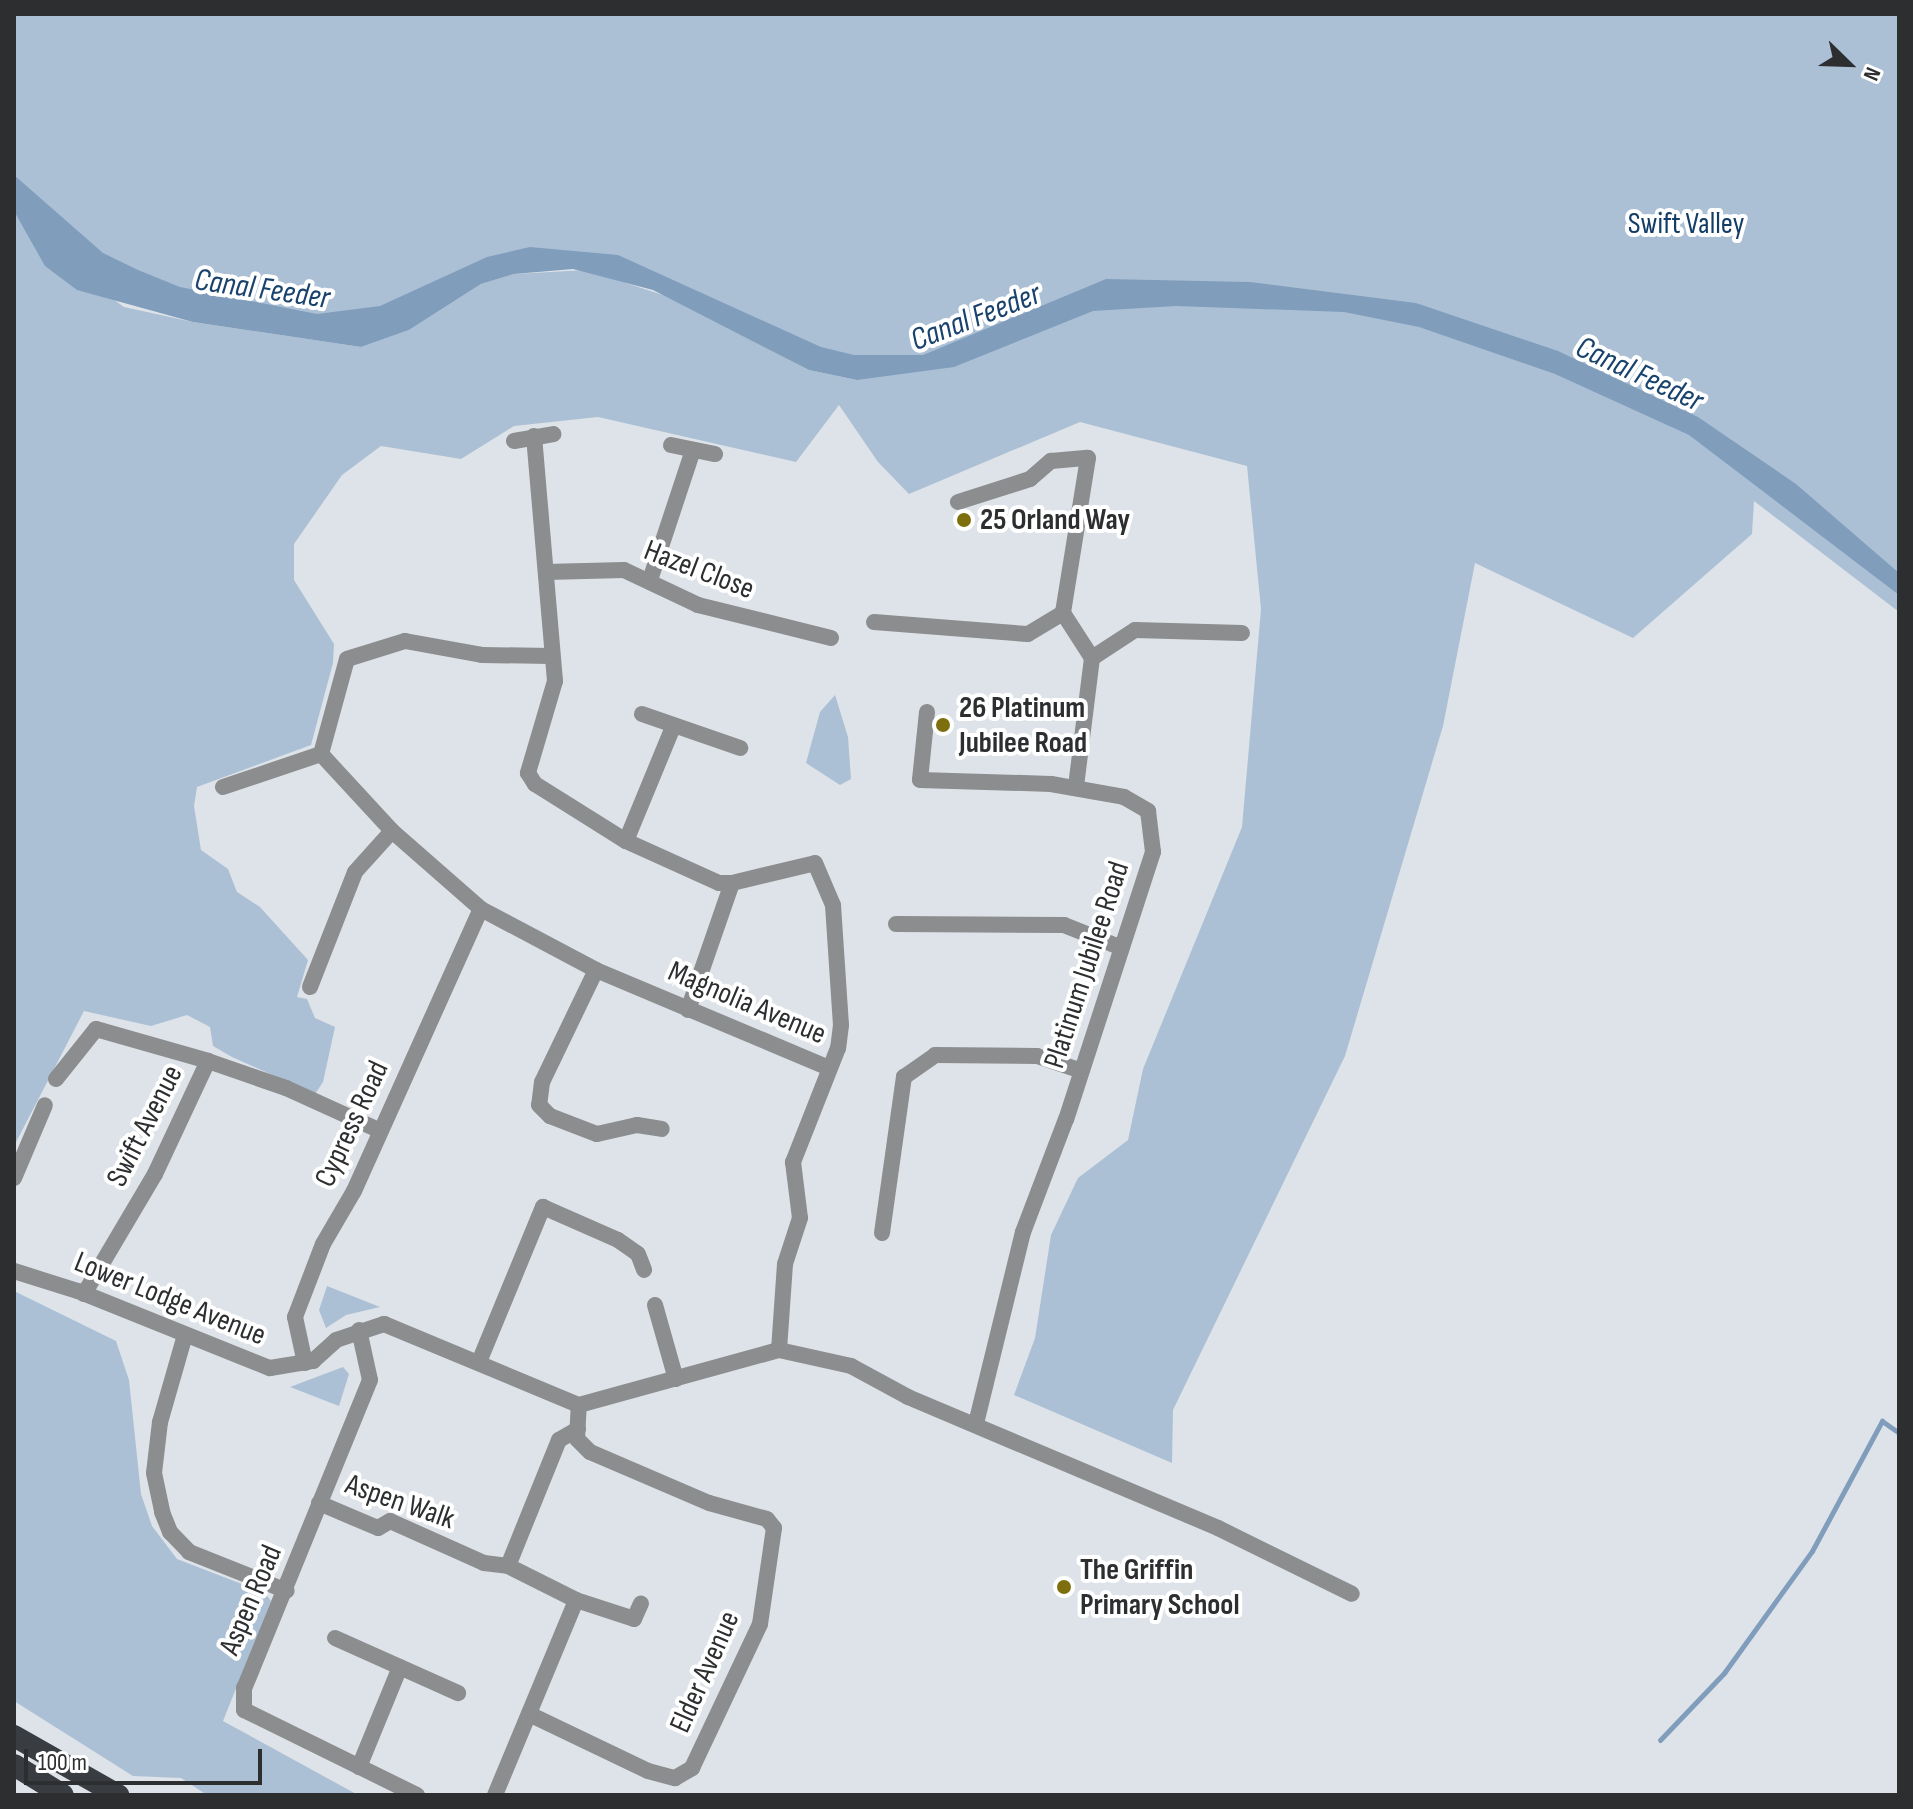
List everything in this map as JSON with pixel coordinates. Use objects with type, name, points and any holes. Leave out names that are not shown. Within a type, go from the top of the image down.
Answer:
[{"type":"highway","points":[[14,1736],[118,1795]]},
{"type":"highway","points":[[14,1765],[63,1795]]},
{"type":"street","points":[[514,441],[553,434]]},
{"type":"street","points":[[534,436],[546,572],[552,705],[532,744],[528,773],[535,784],[626,841],[719,883],[732,883],[815,863],[833,905],[838,943],[841,1025],[829,1068]]},
{"type":"street","points":[[671,445],[715,454]]},
{"type":"street","points":[[650,580],[693,450]]},
{"type":"street","points":[[958,502],[1030,479],[1051,461],[1088,458],[1063,613],[1092,658],[1076,786]]},
{"type":"street","name":"Hazel Close","points":[[546,572],[624,570],[698,605],[831,638]]},
{"type":"street","points":[[874,622],[1028,634],[1063,613]]},
{"type":"street","points":[[1092,658],[1135,630],[1242,633]]},
{"type":"street","points":[[223,787],[321,754],[347,659],[405,641],[482,655],[551,656]]},
{"type":"street","name":"Platinum Jubilee Road","points":[[927,712],[920,780],[1076,786],[1124,797],[1148,811],[1153,852],[1082,1071],[1023,1232],[976,1424]]},
{"type":"street","points":[[642,714],[740,748]]},
{"type":"street","points":[[626,841],[673,727]]},
{"type":"street","name":"Magnolia Avenue","points":[[321,754],[392,831],[481,909],[596,970],[829,1068],[793,1162],[800,1218],[785,1264],[779,1350]]},
{"type":"street","points":[[310,987],[355,872],[392,831]]},
{"type":"street","points":[[688,1010],[732,883]]},
{"type":"street","name":"Cypress Road","points":[[305,1363],[295,1338],[295,1317],[323,1244],[381,1131],[481,909]]},
{"type":"street","points":[[896,924],[1064,925],[1122,948]]},
{"type":"street","points":[[596,970],[542,1082],[539,1105],[550,1116],[597,1134],[637,1125],[662,1129]]},
{"type":"street","points":[[56,1079],[96,1029],[208,1061]]},
{"type":"street","points":[[882,1233],[904,1077],[935,1055],[1037,1056],[1082,1071]]},
{"type":"street","name":"Swift Avenue","points":[[84,1294],[155,1174],[208,1061],[286,1088],[381,1131]]},
{"type":"street","points":[[14,1178],[45,1105]]},
{"type":"street","points":[[479,1362],[543,1207],[618,1240],[638,1254],[644,1270]]},
{"type":"street","name":"Lower Lodge Avenue","points":[[14,1271],[84,1294],[270,1368],[305,1363],[359,1330],[384,1324],[400,1328],[579,1405]]},
{"type":"street","points":[[655,1305],[676,1379]]},
{"type":"street","name":"Aspen Road","points":[[359,1330],[370,1380],[319,1503],[287,1591],[244,1688],[244,1710],[417,1795]]},
{"type":"street","points":[[185,1335],[160,1422],[154,1473],[162,1512],[170,1532],[189,1552],[287,1591]]},
{"type":"street","points":[[641,1603],[634,1619],[576,1600],[508,1566],[559,1440],[578,1429],[579,1405],[779,1350],[851,1366],[976,1424],[1155,1499],[1352,1594]]},
{"type":"street","name":"Elder Avenue","points":[[529,1714],[648,1771],[675,1778],[692,1768],[760,1624],[774,1528],[767,1519],[709,1503],[590,1452],[577,1439],[578,1429]]},
{"type":"street","name":"Aspen Walk","points":[[319,1503],[378,1528],[390,1521],[484,1563],[508,1566]]},
{"type":"street","points":[[495,1795],[576,1600]]},
{"type":"street","points":[[335,1638],[458,1693]]},
{"type":"street","points":[[359,1767],[400,1667]]},
{"type":"green space","name":"Swift Valley","points":[[14,14],[1899,14],[1899,612],[1754,501],[1752,534],[1633,638],[1475,563],[1443,726],[1345,1056],[1173,1410],[1172,1463],[1014,1395],[1035,1338],[1051,1235],[1078,1178],[1128,1140],[1143,1069],[1242,827],[1261,609],[1247,466],[1080,422],[909,494],[878,462],[839,405],[796,462],[598,417],[514,426],[461,459],[381,446],[342,475],[294,544],[294,580],[334,644],[333,663],[311,745],[197,787],[194,806],[201,850],[228,869],[237,892],[260,907],[308,960],[297,997],[307,999],[315,1018],[335,1027],[323,1082],[315,1094],[232,1057],[213,1046],[210,1027],[187,1015],[151,1026],[84,1011],[14,1146],[14,211],[35,242],[124,307],[193,322],[361,347],[409,330],[481,284],[514,274],[586,270],[669,297],[809,370],[857,380],[619,269],[528,260],[386,321],[175,303],[14,195]]},
{"type":"green space","points":[[835,695],[848,737],[851,779],[840,785],[806,763],[820,712]]},
{"type":"green space","points":[[327,1286],[380,1307],[346,1315],[326,1328],[319,1310]]},
{"type":"green space","points":[[14,1291],[116,1341],[129,1380],[141,1494],[152,1526],[177,1559],[265,1593],[271,1601],[223,1721],[358,1795],[207,1795],[181,1778],[133,1776],[14,1701]]},
{"type":"green space","points":[[343,1367],[349,1374],[339,1406],[290,1387]]},
{"type":"shaded area","points":[[14,175],[103,253],[138,270],[180,287],[317,314],[380,306],[487,257],[530,247],[618,255],[821,347],[854,355],[923,355],[1106,279],[1250,282],[1416,303],[1558,351],[1698,417],[1796,484],[1899,573],[1899,595],[1689,435],[1555,374],[1419,327],[1344,312],[1176,306],[1093,311],[954,367],[857,380],[809,370],[653,290],[573,269],[514,274],[481,284],[409,330],[361,347],[193,322],[77,290],[45,266],[14,211]]},
{"type":"waterway","points":[[1660,1740],[1724,1673],[1812,1551],[1882,1421],[1899,1433]]},
{"type":"place","name":"25 Orland Way","points":[[964,520]]},
{"type":"place","name":"26 Platinum Jubilee Road","points":[[943,725]]},
{"type":"place","name":"The Griffin Primary School","points":[[1064,1587]]},
{"type":"water label","name":"Canal Feeder","points":[[262,290]]},
{"type":"water label","name":"Canal Feeder","points":[[976,318]]},
{"type":"water label","name":"Canal Feeder","points":[[1639,375]]}]
